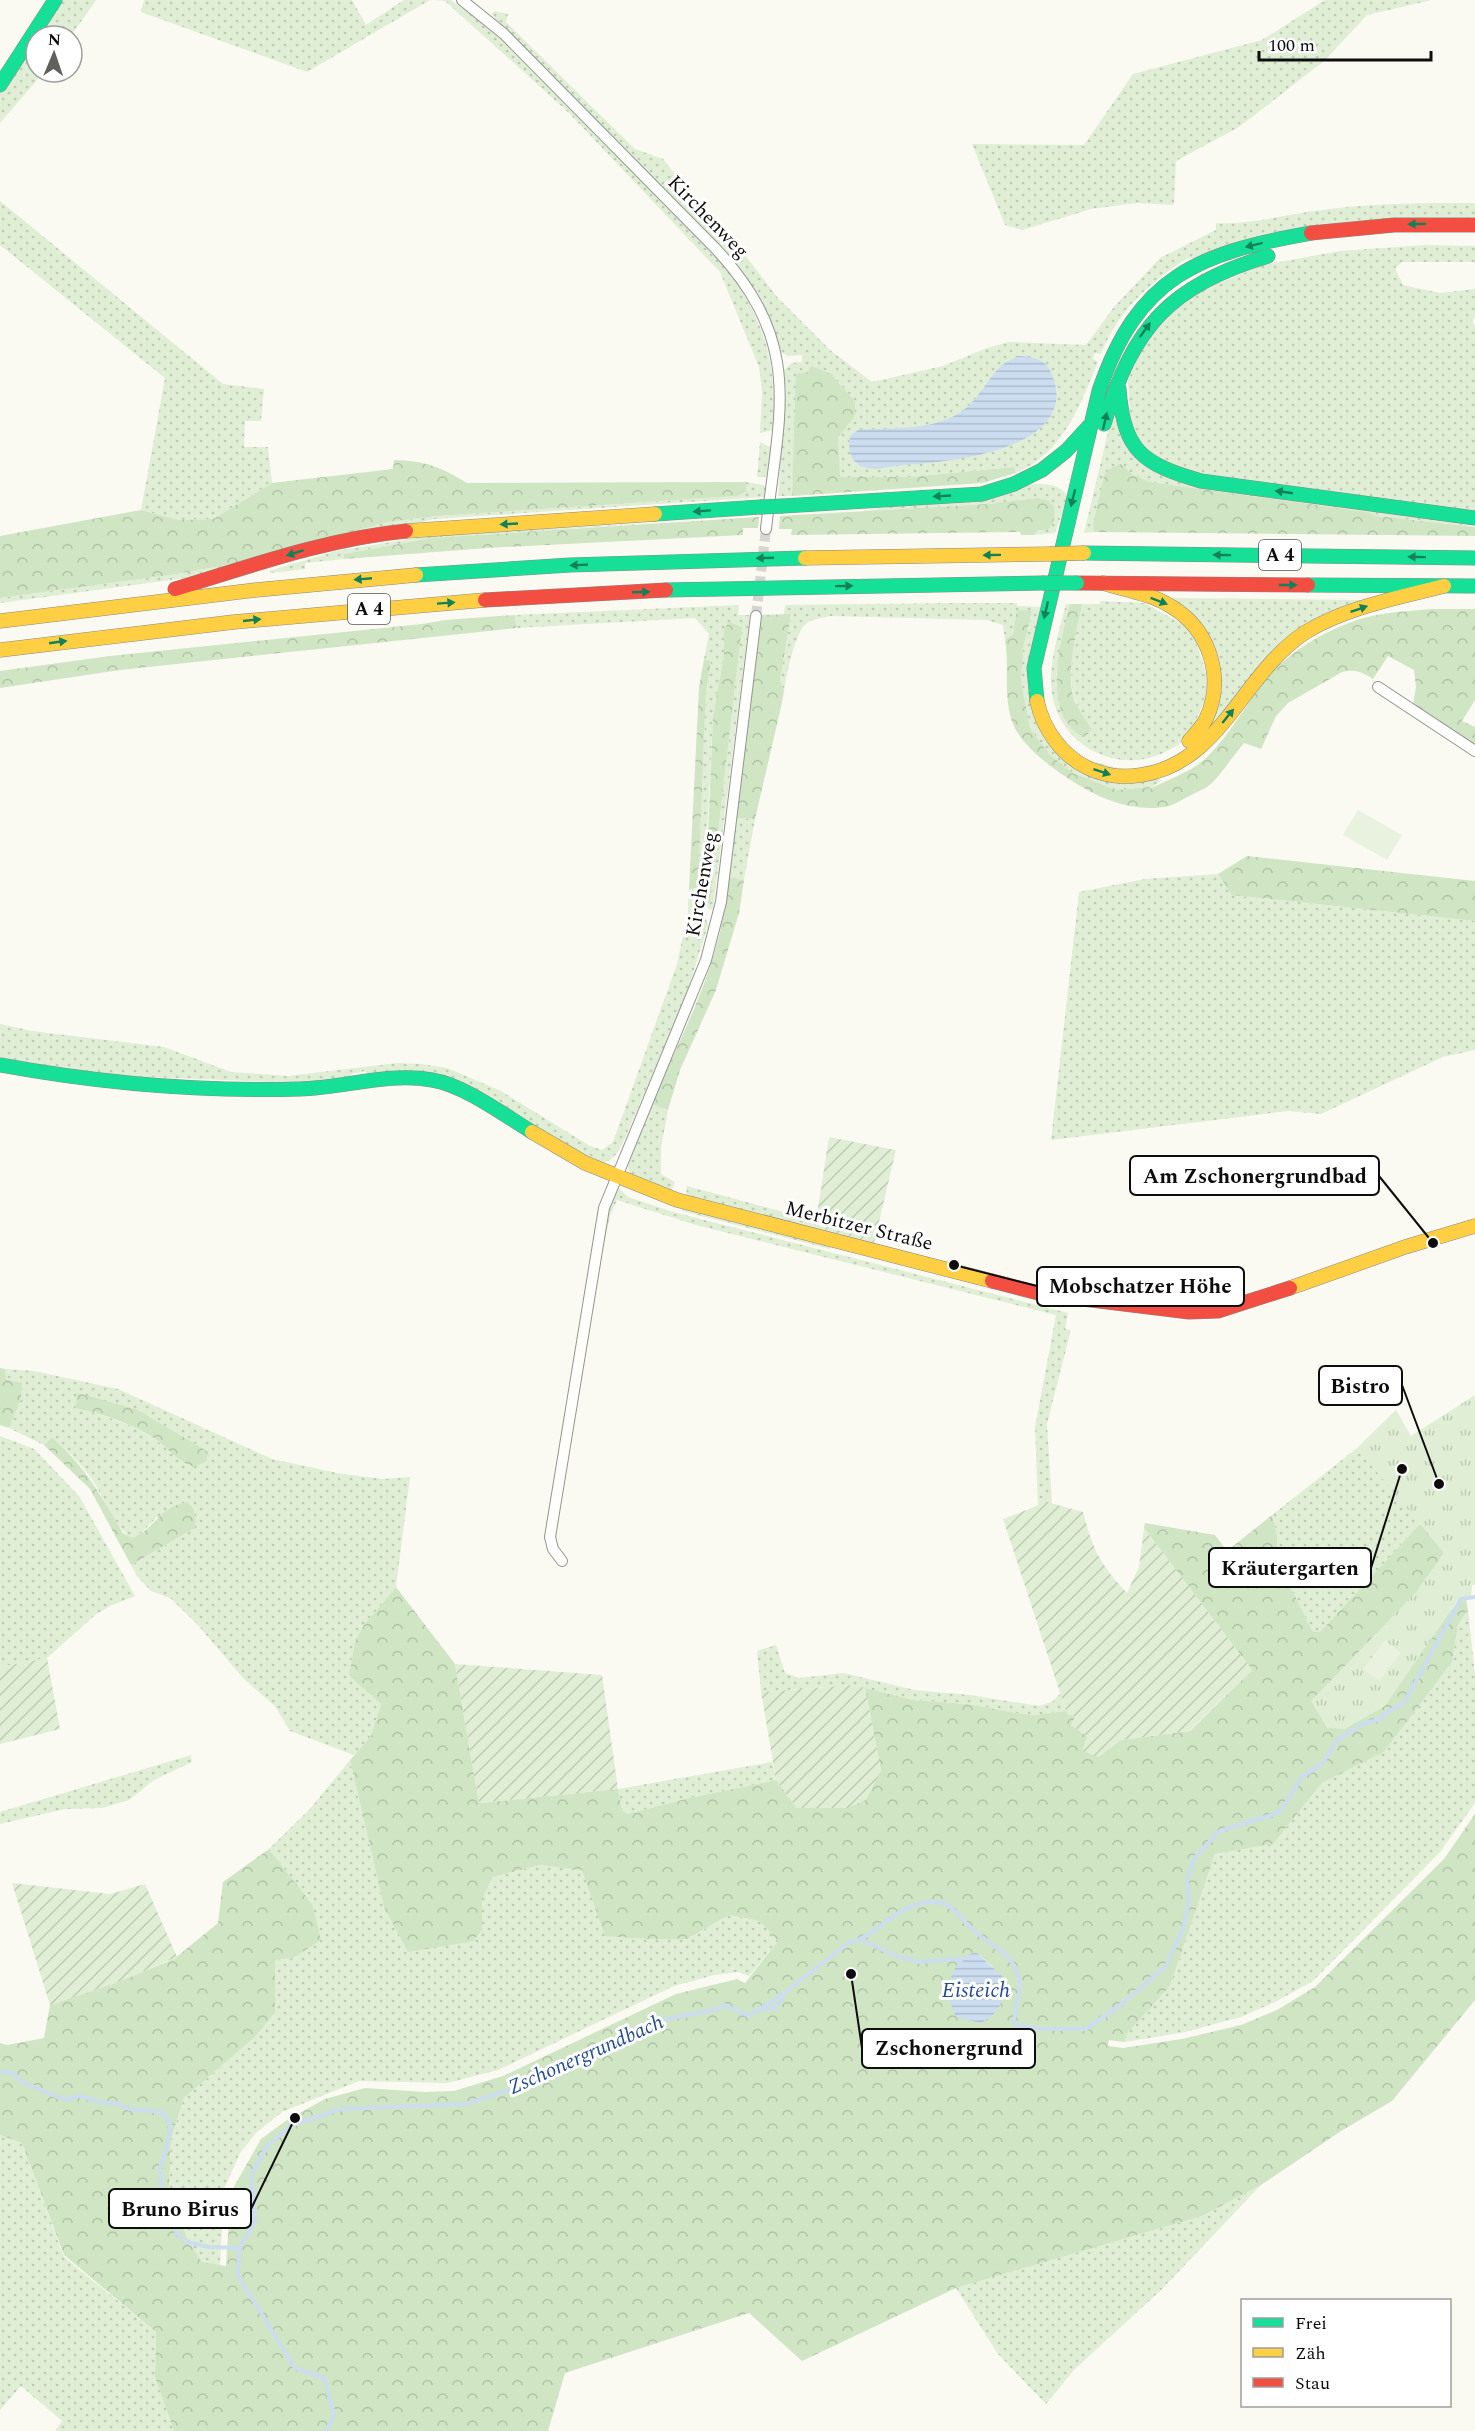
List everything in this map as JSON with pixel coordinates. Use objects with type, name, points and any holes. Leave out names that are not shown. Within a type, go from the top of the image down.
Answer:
[{"type":"main road","points":[[0,86],[54,0]]},
{"type":"main road","points":[[129,604],[318,545],[372,534],[431,528],[982,494],[1012,487],[1038,474],[1060,458],[1091,423],[1110,359],[1128,325],[1148,300],[1175,278],[1204,260],[1292,236],[1337,229],[1380,225],[1475,225]]},
{"type":"main road","points":[[1103,583],[1173,607],[1197,627],[1209,647],[1215,687],[1204,722],[1188,743],[1158,760],[1118,764],[1088,754],[1070,740],[1058,724],[1053,715],[1047,691],[1048,657],[1107,410],[1137,340],[1160,311],[1186,289],[1227,269],[1302,247],[1340,242],[1414,236],[1475,238]]},
{"type":"main road","points":[[1119,382],[1119,407],[1124,430],[1135,449],[1150,462],[1168,472],[1201,481],[1475,518]]},
{"type":"main road","name":"A 4","points":[[1091,423],[1034,668],[1034,692],[1046,728],[1060,748],[1078,763],[1108,775],[1140,777],[1171,769],[1191,757],[1208,740],[1275,657],[1304,633],[1367,607],[1444,586]]},
{"type":"main road","name":"A 4","points":[[0,621],[129,604],[412,575],[562,566],[788,557],[1084,553],[1475,558]]},
{"type":"main road","name":"A 4","points":[[0,650],[252,620],[447,603],[729,588],[1042,583],[1475,586]]},
{"type":"main road","name":"Merbitzer Straße","points":[[0,1065],[120,1083],[249,1089],[302,1089],[407,1077],[434,1080],[460,1090],[585,1163],[677,1200],[1042,1294],[1189,1312],[1218,1311],[1253,1301],[1405,1247],[1475,1226]]},
{"type":"street","name":"Kirchenweg","points":[[462,0],[504,34],[715,248],[735,269],[755,298],[770,331],[778,363],[781,392],[779,430],[766,529]]},
{"type":"street","name":"Kirchenweg","points":[[615,1177],[706,960],[722,902],[756,616]]},
{"type":"street","points":[[1378,687],[1475,751]]},
{"type":"street","points":[[562,1561],[553,1549],[550,1537],[604,1208],[615,1177]]},
{"type":"green space","points":[[60,0],[96,0],[79,24],[45,24]]},
{"type":"green space","points":[[144,0],[352,0],[366,25],[404,0],[430,0],[307,72],[141,12]]},
{"type":"green space","points":[[435,0],[451,0],[487,26],[571,108],[729,271],[752,309],[766,346],[773,385],[774,430],[760,433],[762,392],[759,367],[720,272],[568,112],[445,1]]},
{"type":"green space","points":[[1325,0],[1432,0],[1367,15],[1324,61],[1239,127],[1176,161],[1174,205],[1137,203],[1091,209],[1022,230],[1005,225],[972,144],[1084,145],[1133,74],[1262,40]]},
{"type":"green space","points":[[494,11],[508,14],[506,22],[635,149],[663,159],[699,204],[739,247],[777,297],[830,350],[872,382],[943,366],[987,348],[1009,342],[1086,345],[1114,307],[1160,258],[1216,230],[1216,223],[1256,221],[1341,208],[1417,203],[1475,203],[1475,217],[1186,259],[1147,289],[1126,311],[1116,324],[1101,354],[1095,353],[1093,359],[1098,362],[1077,411],[1058,441],[1032,464],[1016,473],[1013,467],[910,477],[839,477],[838,438],[855,416],[855,401],[831,374],[808,372],[797,374],[792,496],[778,496],[786,389],[784,370],[792,363],[802,362],[802,355],[789,356],[782,353],[760,298],[739,267],[630,153],[496,20],[492,14]]},
{"type":"green space","points":[[23,58],[24,84],[34,84],[0,123],[0,94]]},
{"type":"green space","points":[[0,201],[223,384],[264,389],[261,421],[245,421],[244,447],[268,447],[272,483],[213,519],[179,520],[141,510],[165,378],[0,245]]},
{"type":"green space","points":[[1425,245],[1475,246],[1475,262],[1402,262],[1395,268],[1403,285],[1440,293],[1475,289],[1475,317],[1472,321],[1475,326],[1475,513],[1170,469],[1131,433],[1128,380],[1145,343],[1188,296],[1263,265],[1340,251]]},
{"type":"green space","points":[[811,366],[831,374],[855,401],[855,416],[838,438],[840,477],[910,477],[1014,467],[1016,473],[982,483],[792,496],[796,374],[808,372]]},
{"type":"green space","points":[[1112,415],[1139,461],[1475,527],[1377,516],[1367,512],[1150,482],[1132,474],[1121,464],[1093,525],[1094,532],[1084,533]]},
{"type":"green space","points":[[760,442],[770,447],[769,467],[765,477],[757,477]]},
{"type":"green space","points":[[394,460],[432,466],[467,483],[746,482],[746,492],[737,496],[437,516],[388,522],[242,562],[177,574],[0,598],[0,536],[141,510],[179,520],[213,519],[272,483],[393,469]]},
{"type":"green space","points":[[1121,464],[1132,474],[1150,482],[1367,512],[1377,516],[1475,527],[1475,536],[1094,532],[1093,525],[1104,476],[1108,470]]},
{"type":"green space","points":[[746,482],[763,485],[766,488],[764,497],[434,519],[193,577],[0,603],[0,598],[177,574],[242,562],[388,522],[437,516],[736,496],[746,492]]},
{"type":"green space","points":[[1036,484],[1055,486],[1068,497],[1055,533],[1034,535],[1036,530],[1048,530],[1054,516],[1054,506],[1037,498],[988,504],[862,511]]},
{"type":"green space","points":[[1037,498],[1047,500],[1054,506],[1054,516],[1048,530],[1036,530],[1034,535],[1021,535],[1020,532],[791,535],[792,529],[779,529],[780,516],[988,504]]},
{"type":"green space","points":[[759,517],[758,528],[743,528],[743,535],[487,548],[344,559],[344,554],[431,538]]},
{"type":"green space","points":[[690,521],[431,538],[344,554],[344,559],[305,563],[305,569],[270,573],[269,571],[336,551],[433,535]]},
{"type":"green space","points":[[1168,598],[1364,600],[1338,611],[1210,727],[1219,676]]},
{"type":"green space","points":[[1100,601],[1144,603],[1192,629],[1210,686],[1191,731],[1177,746],[1165,752],[1148,758],[1114,759],[1083,745],[1071,734],[1061,720],[1054,703],[1052,666],[1066,604],[1070,604],[1056,675],[1079,709],[1073,694],[1072,668],[1082,604],[1100,604]]},
{"type":"green space","points":[[1017,603],[1017,606],[1041,607],[1028,667],[1055,751],[1162,780],[1150,789],[1149,787],[1117,790],[1073,773],[1049,754],[1030,728],[1021,680],[1023,648],[1032,611],[1017,611],[1013,634],[1005,640],[1003,625],[987,620],[830,616],[815,620],[807,623],[799,635],[784,691],[780,681],[791,615],[784,615],[785,605]]},
{"type":"green space","points":[[1070,604],[1082,604],[1071,668],[1071,682],[1076,704],[1091,729],[1083,737],[1070,726],[1062,711],[1058,694],[1059,656]]},
{"type":"green space","points":[[739,605],[738,615],[750,615],[713,908],[711,910],[705,906],[710,902],[742,627],[724,629],[724,655],[713,716],[704,894],[700,895],[699,913],[707,920],[708,925],[685,999],[622,1145],[609,1161],[596,1162],[466,1087],[368,1076],[365,1071],[351,1074],[351,1078],[300,1083],[123,1076],[46,1069],[0,1057],[0,1024],[32,1031],[164,1047],[231,1072],[288,1076],[397,1063],[447,1068],[499,1090],[590,1146],[602,1150],[613,1142],[677,964],[688,913],[689,889],[698,888],[706,693],[711,663],[704,659],[709,634],[695,618],[516,628],[515,615]]},
{"type":"green space","points":[[1432,609],[1475,609],[1475,700],[1462,721],[1475,727],[1475,746],[1413,705],[1416,687],[1414,670],[1388,656],[1373,679],[1358,672],[1342,672],[1288,703],[1276,716],[1261,749],[1244,743],[1211,784],[1169,806],[1142,808],[1128,806],[1089,791],[1052,767],[1030,748],[1018,733],[1010,716],[1005,640],[1013,634],[1017,610],[1032,611],[1023,648],[1021,680],[1030,728],[1049,754],[1073,773],[1117,790],[1149,787],[1150,789],[1203,761],[1224,738],[1264,681],[1285,660],[1309,642],[1350,622],[1364,618]]},
{"type":"green space","points":[[791,614],[780,681],[784,691],[755,819],[736,818],[762,615]]},
{"type":"green space","points":[[515,615],[516,628],[120,670],[0,688],[0,671],[110,656],[445,620]]},
{"type":"green space","points":[[729,622],[742,627],[710,902],[705,906],[713,716],[724,655],[724,629]]},
{"type":"green space","points":[[704,659],[711,662],[706,693],[698,888],[689,889],[699,687]]},
{"type":"green space","points":[[1358,810],[1402,835],[1387,860],[1343,835]]},
{"type":"green space","points":[[736,818],[755,819],[744,880],[728,877]]},
{"type":"green space","points":[[1247,856],[1475,881],[1475,921],[1232,895],[1218,874]]},
{"type":"green space","points":[[1218,874],[1232,895],[1475,921],[1475,1050],[1443,1057],[1321,1114],[1288,1111],[1051,1140],[1079,892],[1145,879]]},
{"type":"green space","points":[[728,877],[744,880],[739,913],[716,990],[680,1070],[668,1110],[651,1104],[707,976],[720,932]]},
{"type":"green space","points":[[651,1104],[668,1110],[661,1148],[661,1174],[675,1182],[671,1192],[630,1175],[627,1161]]},
{"type":"green space","points":[[829,1137],[896,1150],[874,1243],[815,1227]]},
{"type":"green space","points":[[687,1186],[817,1221],[815,1227],[686,1196]]},
{"type":"green space","points":[[619,1188],[628,1197],[673,1212],[1068,1313],[1065,1329],[1071,1330],[1047,1424],[1052,1504],[1038,1506],[1035,1427],[1056,1315],[696,1225],[617,1200],[610,1216],[602,1253],[562,1494],[606,1209],[615,1189]]},
{"type":"green space","points":[[682,1208],[831,1246],[830,1249],[682,1211]]},
{"type":"green space","points":[[0,1368],[5,1369],[6,1379],[22,1383],[21,1399],[9,1428],[0,1425]]},
{"type":"green space","points":[[5,1369],[34,1371],[118,1389],[272,1459],[337,1473],[382,1479],[410,1477],[396,1587],[364,1625],[355,1641],[349,1676],[381,1704],[371,1736],[354,1755],[290,1731],[275,1706],[244,1679],[196,1623],[170,1598],[151,1591],[137,1576],[131,1565],[195,1528],[157,1517],[138,1536],[132,1538],[125,1533],[91,1478],[78,1461],[52,1437],[44,1445],[9,1428],[21,1399],[22,1383],[6,1379]],"holes":[[[75,1408],[138,1410],[208,1452],[207,1461],[192,1467],[136,1428]]]},
{"type":"green space","points":[[78,1393],[138,1410],[208,1452],[207,1461],[193,1467],[136,1428],[106,1416],[75,1408]]},
{"type":"green space","points":[[1475,1395],[1475,1585],[1472,1585],[1471,1598],[1456,1603],[1385,1706],[1345,1729],[1327,1728],[1311,1701],[1418,1590],[1444,1553],[1357,1448],[1396,1410],[1411,1436]]},
{"type":"green space","points":[[0,1436],[34,1449],[79,1496],[135,1596],[95,1615],[47,1658],[0,1667]]},
{"type":"green space","points":[[52,1437],[83,1471],[123,1533],[132,1538],[169,1509],[187,1502],[195,1514],[195,1528],[131,1565],[90,1489],[44,1445]]},
{"type":"green space","points":[[1357,1448],[1421,1523],[1320,1632],[1313,1632],[1278,1562],[1277,1534],[1272,1515]]},
{"type":"green space","points":[[1047,1502],[1083,1512],[1090,1537],[1099,1556],[1127,1593],[1139,1567],[1144,1528],[1252,1670],[1189,1731],[1121,1740],[1098,1757],[1082,1751],[1087,1736],[1071,1725],[1076,1716],[1068,1715],[1066,1711],[1003,1519]]},
{"type":"green space","points":[[1272,1515],[1277,1534],[1278,1562],[1313,1632],[1320,1632],[1421,1523],[1444,1553],[1418,1590],[1449,1613],[1457,1603],[1466,1599],[1468,1609],[1458,1625],[1452,1662],[1384,1752],[1322,1783],[1273,1844],[1215,1854],[1170,1986],[1126,2035],[1125,2042],[1109,2040],[1108,2046],[1123,2048],[1182,2039],[1241,2025],[1277,2010],[1315,1987],[1444,1859],[1475,1814],[1475,2000],[1392,2101],[1341,2131],[1261,2185],[1202,2216],[956,2288],[802,2361],[749,2313],[565,2373],[548,2431],[174,2431],[155,2377],[156,2332],[64,2255],[22,2143],[0,2135],[0,2043],[7,2045],[44,2038],[50,2005],[115,1983],[174,1959],[218,1923],[223,1882],[269,1849],[312,1904],[321,1940],[293,1958],[275,1960],[275,2013],[255,2037],[184,2098],[171,2139],[169,2189],[188,2240],[202,2262],[226,2266],[231,2192],[261,2139],[287,2120],[325,2099],[365,2088],[425,2092],[454,2091],[503,2076],[676,1994],[737,1979],[745,1983],[778,1941],[760,1921],[729,1915],[687,1939],[605,1936],[582,1870],[540,1865],[493,1877],[482,1899],[482,1930],[473,1941],[408,1952],[384,1907],[350,1760],[371,1736],[381,1704],[349,1676],[355,1641],[364,1625],[396,1587],[455,1664],[479,1803],[618,1789],[622,1810],[627,1814],[689,1798],[776,1780],[797,1808],[881,1771],[865,1688],[913,1700],[967,1704],[1034,1715],[1066,1711],[1068,1715],[1076,1715],[1071,1725],[1087,1736],[1098,1757],[1121,1740],[1190,1731],[1252,1670],[1144,1528],[1145,1523],[1215,1535],[1227,1551]],"holes":[[[976,1952],[993,1967],[956,2017]]]},
{"type":"green space","points":[[1468,1609],[1475,1676],[1475,1803],[1440,1852],[1313,1981],[1241,2017],[1185,2032],[1125,2042],[1126,2035],[1170,1986],[1215,1854],[1273,1844],[1322,1783],[1384,1752],[1452,1662],[1458,1625]]},
{"type":"green space","points":[[1385,1640],[1401,1653],[1379,1681],[1363,1669]]},
{"type":"green space","points":[[776,1645],[785,1673],[799,1678],[844,1673],[914,1690],[970,1695],[1039,1706],[1052,1702],[1060,1694],[1066,1711],[1034,1715],[1017,1713],[967,1704],[913,1700],[852,1685],[761,1692],[757,1651]]},
{"type":"green space","points":[[47,1658],[60,1729],[0,1744],[0,1667]]},
{"type":"green space","points":[[455,1664],[602,1675],[618,1789],[479,1803]]},
{"type":"green space","points":[[852,1685],[865,1688],[881,1771],[866,1800],[848,1808],[797,1808],[776,1780],[761,1692]]},
{"type":"green space","points":[[191,1755],[192,1762],[154,1780],[129,1800],[102,1808],[65,1809],[0,1824],[0,1812]]},
{"type":"green space","points":[[350,1760],[384,1907],[482,1930],[482,1899],[493,1877],[540,1865],[582,1869],[687,1939],[729,1915],[761,1921],[778,1941],[749,1976],[738,1972],[714,1975],[674,1986],[498,2070],[447,2083],[359,2081],[282,2112],[256,2133],[240,2153],[224,2189],[220,2266],[202,2262],[188,2240],[169,2189],[171,2139],[184,2098],[255,2037],[275,2013],[275,1960],[293,1958],[312,1904],[269,1849],[310,1809]]},
{"type":"green space","points":[[772,1762],[776,1780],[689,1798],[627,1814],[622,1810],[618,1789]]},
{"type":"green space","points":[[12,1883],[110,1894],[145,1884],[177,1957],[115,1983],[50,2005]]},
{"type":"green space","points":[[0,2135],[22,2143],[64,2257],[156,2332],[155,2377],[174,2431],[55,2431],[62,2421],[21,2386],[0,2410]]},
{"type":"green space","points":[[1261,2185],[1161,2290],[1074,2370],[1046,2404],[998,2354],[956,2288],[1202,2216]]},
{"type":"water","points":[[1018,356],[1040,360],[1047,366],[1053,377],[1056,402],[1047,421],[1029,436],[1005,447],[950,460],[875,468],[859,465],[851,456],[850,436],[858,430],[928,425],[954,416],[971,404],[1000,367]]},
{"type":"water","name":"Eisteich","points":[[976,1952],[1005,1979],[1000,2005],[981,2023],[956,2017],[945,1989],[960,1959]]},
{"type":"waterway","name":"Zschonergrundbach","points":[[326,2431],[334,2415],[324,2378],[295,2368],[237,2274],[240,2248],[255,2221],[251,2176],[267,2146],[292,2125],[342,2109],[466,2104],[541,2080],[616,2040],[662,2020],[715,2010],[725,2005],[749,2016],[782,1995],[848,1943],[866,1936],[905,1909],[930,1902],[943,1903],[952,1908],[976,1933],[1004,1953],[1015,1967],[1019,1981],[1019,1993],[1014,2024],[1039,2029],[1086,2029],[1123,2003],[1166,1966],[1183,1929],[1189,1901],[1187,1881],[1194,1859],[1210,1841],[1220,1831],[1275,1814],[1284,1806],[1302,1777],[1323,1763],[1337,1740],[1365,1723],[1382,1719],[1384,1714],[1404,1703],[1461,1599],[1475,1597]]},
{"type":"waterway","name":"Zschonergrundbach","points":[[862,1940],[896,1956],[920,1962],[960,1959],[961,1963]]},
{"type":"waterway","points":[[763,2009],[773,2009],[782,2000],[782,1995]]},
{"type":"waterway","points":[[0,2071],[12,2073],[24,2083],[65,2100],[79,2096],[103,2103],[117,2103],[129,2109],[162,2112],[170,2123],[169,2138],[160,2169],[164,2200],[177,2234],[187,2242],[209,2247],[240,2248]]},
{"type":"tunnel","points":[[756,616],[766,529]]},
{"type":"traffic: fast","points":[[0,85],[55,0]]},
{"type":"traffic: fast","points":[[1037,701],[1034,668],[1099,391],[1115,352],[1133,321],[1153,296],[1177,276],[1205,261],[1236,250],[1311,233]]},
{"type":"traffic: fast","points":[[1104,424],[1115,390],[1128,361],[1160,314],[1181,296],[1205,281],[1268,256]]},
{"type":"traffic: fast","points":[[1119,389],[1126,428],[1132,441],[1151,461],[1181,475],[1201,481],[1475,518]]},
{"type":"traffic: fast","points":[[783,506],[982,494],[1014,484],[1042,470],[1066,451],[1089,426]]},
{"type":"traffic: fast","points":[[760,507],[783,506]]},
{"type":"traffic: fast","points":[[655,514],[760,507]]},
{"type":"traffic: fast","points":[[1084,553],[1475,558]]},
{"type":"traffic: fast","points":[[416,575],[570,565],[805,558]]},
{"type":"traffic: fast","points":[[666,590],[1042,583]]},
{"type":"traffic: fast","points":[[1042,583],[1077,583]]},
{"type":"traffic: fast","points":[[1308,585],[1475,586]]},
{"type":"traffic: fast","points":[[0,1065],[74,1077],[149,1085],[225,1089],[316,1088],[399,1078],[432,1080],[470,1094],[532,1132]]},
{"type":"traffic: slow","points":[[406,531],[655,514]]},
{"type":"traffic: slow","points":[[1050,554],[1084,553]]},
{"type":"traffic: slow","points":[[805,558],[1050,554]]},
{"type":"traffic: slow","points":[[0,621],[256,590],[416,575]]},
{"type":"traffic: slow","points":[[1103,583],[1147,596],[1172,607],[1196,629],[1204,642],[1214,672],[1212,704],[1206,719],[1189,741]]},
{"type":"traffic: slow","points":[[1037,701],[1044,722],[1055,740],[1079,763],[1107,775],[1141,775],[1168,767],[1192,754],[1212,735],[1284,649],[1306,632],[1338,616],[1391,599],[1444,586]]},
{"type":"traffic: slow","points":[[0,650],[234,622],[485,600]]},
{"type":"traffic: slow","points":[[532,1132],[585,1163],[677,1200],[992,1281]]},
{"type":"traffic: slow","points":[[1290,1288],[1405,1247],[1475,1226]]},
{"type":"traffic: jam","points":[[1311,233],[1394,225],[1475,225]]},
{"type":"traffic: jam","points":[[175,589],[318,547],[406,531]]},
{"type":"traffic: jam","points":[[1077,583],[1308,585]]},
{"type":"traffic: jam","points":[[485,600],[666,590]]},
{"type":"traffic: jam","points":[[992,1281],[1042,1294],[1189,1312],[1218,1311],[1290,1288]]},
{"type":"place","name":"Am Zschonergrundbad","points":[[1433,1243]]},
{"type":"place","name":"Mobschatzer Höhe","points":[[954,1265]]},
{"type":"place","name":"Kräutergarten","points":[[1402,1469]]},
{"type":"place","name":"Bistro","points":[[1439,1484]]},
{"type":"place","name":"Zschonergrund","points":[[851,1974]]},
{"type":"place","name":"Bruno Birus","points":[[295,2118]]}]
